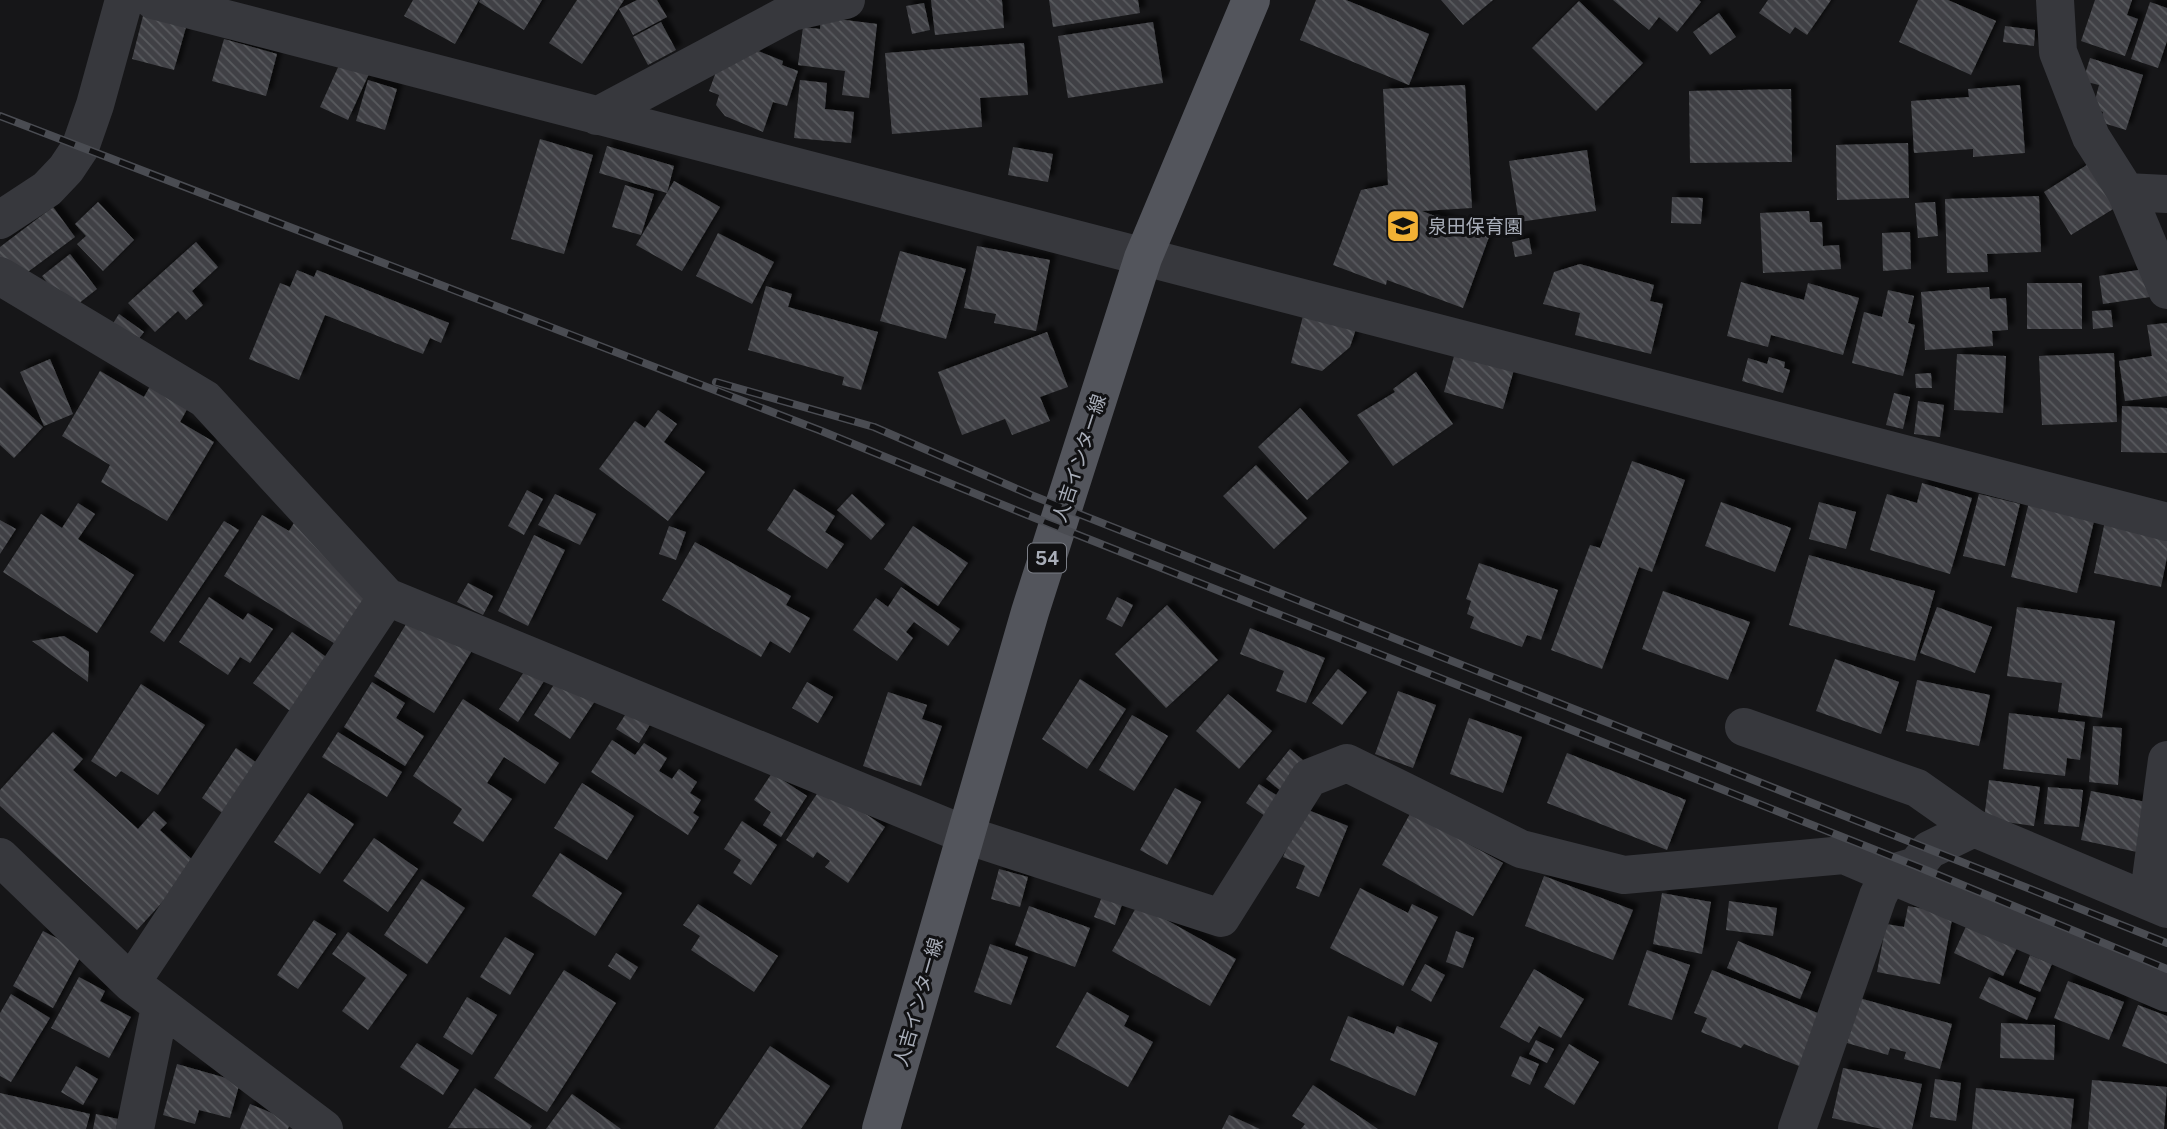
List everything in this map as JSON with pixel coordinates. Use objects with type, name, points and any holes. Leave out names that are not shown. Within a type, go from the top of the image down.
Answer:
[{"type":"main road","name":"人吉インター線","points":[[881,1129],[1030,612],[1143,258],[1251,0]]},
{"type":"street","points":[[0,220],[47,189],[66,169],[80,148],[95,105],[124,0]]},
{"type":"street","points":[[153,0],[2167,522]]},
{"type":"street","points":[[597,116],[792,12],[846,0]]},
{"type":"street","points":[[2055,0],[2058,52],[2091,137],[2126,192],[2167,290]]},
{"type":"street","points":[[2126,192],[2167,194]]},
{"type":"street","points":[[0,276],[205,399],[387,597],[966,835],[1221,918],[1310,778],[1347,763],[1521,849],[1624,875],[1844,855],[2167,993]]},
{"type":"street","points":[[131,983],[387,597]]},
{"type":"street","points":[[1744,727],[1917,788],[1974,828],[2157,905],[2167,760]]},
{"type":"street","points":[[1797,1129],[1878,897],[1889,874],[1916,866],[1929,850],[1974,828]]},
{"type":"street","points":[[0,857],[131,983],[324,1129]]},
{"type":"street","points":[[135,1129],[160,1007]]},
{"type":"building","points":[[413,0],[479,0],[455,44],[404,16]]},
{"type":"building","points":[[542,0],[524,30],[479,2]]},
{"type":"building","points":[[577,0],[624,0],[582,64],[549,43]]},
{"type":"building","points":[[637,0],[657,0],[667,17],[633,35],[619,9]]},
{"type":"building","points":[[931,0],[1002,0],[1004,28],[935,35]]},
{"type":"building","points":[[1049,0],[1138,0],[1140,13],[1053,27]]},
{"type":"building","points":[[1316,0],[1346,0],[1429,34],[1409,85],[1300,40]]},
{"type":"building","points":[[1441,0],[1493,0],[1463,25]]},
{"type":"building","points":[[1613,0],[1701,2],[1677,32],[1659,17],[1649,30]]},
{"type":"building","points":[[1768,0],[1831,0],[1807,35],[1795,27],[1790,34],[1759,13]]},
{"type":"building","points":[[1918,0],[1948,0],[1996,21],[1971,75],[1899,42]]},
{"type":"building","points":[[2095,0],[2132,0],[2127,15],[2138,19],[2125,56],[2081,41]]},
{"type":"building","points":[[1579,1],[1643,63],[1596,111],[1532,48]]},
{"type":"building","points":[[2150,2],[2167,8],[2167,41],[2158,68],[2131,59]]},
{"type":"building","points":[[924,3],[930,30],[912,34],[906,6]]},
{"type":"building","points":[[145,8],[188,20],[174,70],[132,59]]},
{"type":"building","points":[[1719,13],[1736,37],[1710,55],[1693,32]]},
{"type":"building","points":[[821,17],[877,24],[869,98],[842,95],[845,71],[798,65],[803,27],[820,29]]},
{"type":"building","points":[[661,22],[676,50],[648,65],[633,37]]},
{"type":"building","points":[[1153,22],[1163,83],[1068,98],[1058,36]]},
{"type":"building","points":[[2005,26],[2035,30],[2034,46],[2003,42]]},
{"type":"building","points":[[224,39],[277,54],[266,96],[212,81]]},
{"type":"building","points":[[1024,43],[1028,95],[980,98],[982,127],[892,134],[885,53]]},
{"type":"building","points":[[753,49],[783,61],[782,65],[798,71],[787,106],[773,102],[763,132],[725,116],[716,105],[719,95],[709,91],[717,69]]},
{"type":"building","points":[[345,52],[373,65],[348,120],[320,107]]},
{"type":"building","points":[[2090,58],[2143,75],[2126,130],[2100,122],[2103,112],[2093,108],[2099,85],[2083,81]]},
{"type":"building","points":[[368,80],[397,89],[385,130],[356,121]]},
{"type":"building","points":[[800,80],[827,83],[825,109],[854,112],[851,143],[794,138]]},
{"type":"building","points":[[1465,85],[1472,208],[1422,211],[1489,237],[1463,308],[1387,280],[1386,285],[1333,265],[1361,190],[1388,185],[1383,89]]},
{"type":"building","points":[[2020,85],[2025,153],[1973,157],[1973,149],[1914,153],[1911,101],[1969,97],[1968,89]]},
{"type":"building","points":[[1791,89],[1792,162],[1690,163],[1689,91]]},
{"type":"building","points":[[540,139],[593,155],[564,254],[511,239]]},
{"type":"building","points":[[1908,143],[1909,198],[1837,200],[1836,145]]},
{"type":"building","points":[[607,146],[674,166],[667,193],[599,173]]},
{"type":"building","points":[[1013,147],[1053,154],[1048,182],[1008,175]]},
{"type":"building","points":[[1587,150],[1596,211],[1519,222],[1509,161]]},
{"type":"building","points":[[2090,163],[2118,206],[2071,235],[2044,192]]},
{"type":"building","points":[[674,181],[720,207],[682,271],[636,245]]},
{"type":"building","points":[[625,185],[654,194],[641,235],[612,227]]},
{"type":"building","points":[[2039,196],[2041,252],[1987,254],[1988,272],[1947,273],[1945,199]]},
{"type":"building","points":[[1672,197],[1703,198],[1701,224],[1671,223]]},
{"type":"building","points":[[98,202],[134,240],[103,271],[77,244],[86,236],[75,224]]},
{"type":"building","points":[[1935,202],[1938,236],[1918,238],[1915,203]]},
{"type":"building","points":[[53,207],[75,237],[17,280],[0,257],[0,247]]},
{"type":"building","points":[[1809,211],[1810,222],[1822,222],[1823,246],[1839,245],[1841,269],[1763,273],[1760,213]]},
{"type":"building","points":[[1910,232],[1911,269],[1883,271],[1882,233]]},
{"type":"building","points":[[718,233],[774,262],[752,304],[696,276]]},
{"type":"building","points":[[1529,238],[1532,254],[1515,257],[1512,242]]},
{"type":"building","points":[[196,242],[218,267],[192,291],[203,305],[186,320],[178,311],[155,332],[128,303]]},
{"type":"building","points":[[977,246],[1050,260],[1036,331],[994,323],[996,314],[964,308]]},
{"type":"building","points":[[900,251],[966,269],[946,339],[880,321]]},
{"type":"building","points":[[70,254],[97,289],[69,311],[42,276]]},
{"type":"building","points":[[1580,264],[1654,285],[1650,301],[1663,304],[1651,354],[1575,335],[1580,313],[1543,304],[1554,272]]},
{"type":"building","points":[[2145,269],[2150,297],[2103,304],[2099,276]]},
{"type":"building","points":[[297,270],[314,277],[317,270],[449,323],[441,343],[430,338],[423,354],[325,315],[299,380],[249,359],[280,283],[290,287]]},
{"type":"building","points":[[1741,282],[1804,300],[1808,283],[1859,298],[1843,355],[1771,335],[1768,347],[1727,336]]},
{"type":"building","points":[[2027,283],[2082,283],[2082,329],[2027,329]]},
{"type":"building","points":[[766,286],[792,294],[788,307],[878,332],[861,390],[842,385],[844,377],[748,350]]},
{"type":"building","points":[[1989,287],[1990,299],[2006,298],[2008,330],[1992,331],[1993,346],[1925,350],[1921,292]]},
{"type":"building","points":[[1888,290],[1914,296],[1908,323],[1915,325],[1903,376],[1852,363],[1864,312],[1882,317]]},
{"type":"building","points":[[1305,308],[1358,323],[1350,347],[1322,371],[1291,363]]},
{"type":"building","points":[[2111,310],[2113,327],[2093,329],[2092,311]]},
{"type":"building","points":[[119,314],[144,332],[134,345],[110,328]]},
{"type":"building","points":[[2167,323],[2167,396],[2125,401],[2119,361],[2152,356],[2147,325]]},
{"type":"building","points":[[1047,332],[1068,387],[1040,397],[1050,421],[1012,435],[1005,419],[962,435],[938,372]]},
{"type":"building","points":[[1456,349],[1515,366],[1503,409],[1444,392]]},
{"type":"building","points":[[2114,353],[2117,422],[2042,425],[2039,356]]},
{"type":"building","points":[[1957,354],[2006,356],[2003,413],[1954,410]]},
{"type":"building","points":[[1769,357],[1785,362],[1784,368],[1790,370],[1783,393],[1742,381],[1748,358],[1767,364]]},
{"type":"building","points":[[50,359],[73,414],[44,426],[20,372]]},
{"type":"building","points":[[100,371],[144,397],[153,381],[190,404],[180,422],[214,442],[167,521],[101,482],[110,465],[62,436]]},
{"type":"building","points":[[1416,372],[1453,424],[1393,466],[1357,415],[1395,392],[1393,389]]},
{"type":"building","points":[[1931,373],[1932,388],[1916,388],[1915,374]]},
{"type":"building","points":[[0,387],[43,427],[14,458],[0,445]]},
{"type":"building","points":[[1894,393],[1910,397],[1903,429],[1886,425]]},
{"type":"building","points":[[1918,401],[1944,405],[1940,437],[1914,434]]},
{"type":"building","points":[[2122,406],[2167,408],[2167,453],[2121,452]]},
{"type":"building","points":[[1300,408],[1349,462],[1307,500],[1258,447]]},
{"type":"building","points":[[658,410],[677,424],[664,442],[705,472],[668,521],[599,469],[635,421],[645,428]]},
{"type":"building","points":[[1632,461],[1685,480],[1652,572],[1639,567],[1602,669],[1551,650],[1590,545],[1600,548]]},
{"type":"building","points":[[1256,465],[1307,518],[1274,549],[1223,496]]},
{"type":"building","points":[[1922,483],[1972,498],[1950,574],[1870,550],[1887,494],[1917,503]]},
{"type":"building","points":[[794,489],[835,516],[825,532],[844,544],[827,569],[767,530]]},
{"type":"building","points":[[527,490],[543,499],[524,535],[508,526]]},
{"type":"building","points":[[555,494],[596,514],[580,545],[538,525]]},
{"type":"building","points":[[852,494],[885,524],[871,540],[837,510]]},
{"type":"building","points":[[1979,494],[2020,504],[2005,566],[1963,556]]},
{"type":"building","points":[[1721,502],[1791,528],[1775,572],[1705,546]]},
{"type":"building","points":[[1819,502],[1856,512],[1846,549],[1809,539]]},
{"type":"building","points":[[2029,502],[2095,517],[2077,593],[2011,577]]},
{"type":"building","points":[[78,503],[95,514],[78,539],[134,575],[97,633],[3,572],[41,514],[62,528]]},
{"type":"building","points":[[262,515],[289,531],[299,515],[369,590],[337,645],[224,576]]},
{"type":"building","points":[[0,520],[16,529],[0,554]]},
{"type":"building","points":[[224,521],[239,530],[164,642],[150,632]]},
{"type":"building","points":[[2105,521],[2167,533],[2167,557],[2161,587],[2094,573]]},
{"type":"building","points":[[669,526],[686,532],[676,560],[659,554]]},
{"type":"building","points":[[913,526],[968,563],[938,606],[884,569]]},
{"type":"building","points":[[534,535],[565,550],[528,626],[498,611]]},
{"type":"building","points":[[695,542],[791,596],[786,605],[810,618],[790,653],[770,641],[761,657],[662,600]]},
{"type":"building","points":[[1809,555],[1935,591],[1915,661],[1789,625]]},
{"type":"building","points":[[1479,563],[1558,590],[1541,640],[1527,635],[1522,647],[1470,628],[1474,617],[1467,614],[1471,601],[1466,599]]},
{"type":"building","points":[[468,583],[493,596],[483,615],[457,602]]},
{"type":"building","points":[[901,587],[960,629],[948,646],[914,622],[906,632],[913,638],[897,661],[853,630],[876,598],[888,607]]},
{"type":"building","points":[[1663,591],[1750,622],[1728,680],[1642,649]]},
{"type":"building","points":[[209,597],[243,620],[248,613],[273,629],[250,663],[240,657],[228,675],[179,642]]},
{"type":"building","points":[[1117,597],[1133,605],[1122,627],[1106,619]]},
{"type":"building","points":[[1167,605],[1218,660],[1166,708],[1115,654]]},
{"type":"building","points":[[1937,607],[1992,627],[1975,673],[1920,653]]},
{"type":"building","points":[[2017,607],[2115,621],[2102,718],[2058,712],[2062,683],[2007,676]]},
{"type":"building","points":[[413,613],[473,649],[434,713],[374,676]]},
{"type":"building","points":[[1250,628],[1325,658],[1306,703],[1276,691],[1284,671],[1240,654]]},
{"type":"building","points":[[292,632],[329,659],[290,711],[253,683]]},
{"type":"building","points":[[64,636],[89,652],[88,682],[32,641]]},
{"type":"building","points":[[1835,659],[1899,682],[1881,734],[1816,711]]},
{"type":"building","points":[[528,666],[546,678],[518,722],[499,709]]},
{"type":"building","points":[[1338,669],[1367,692],[1342,725],[1312,703]]},
{"type":"building","points":[[559,677],[595,701],[570,739],[534,715]]},
{"type":"building","points":[[1080,679],[1126,709],[1087,769],[1042,739]]},
{"type":"building","points":[[1917,680],[1990,695],[1979,746],[1906,731]]},
{"type":"building","points":[[372,682],[405,703],[396,718],[424,736],[405,766],[344,727]]},
{"type":"building","points":[[807,682],[833,697],[818,723],[792,708]]},
{"type":"building","points":[[141,684],[205,725],[158,795],[121,771],[116,777],[91,761]]},
{"type":"building","points":[[1398,691],[1436,705],[1413,768],[1375,754]]},
{"type":"building","points":[[888,692],[927,705],[922,719],[942,726],[921,786],[863,766]]},
{"type":"building","points":[[1228,694],[1272,731],[1239,769],[1196,731]]},
{"type":"building","points":[[463,699],[559,763],[545,784],[504,757],[487,783],[512,799],[483,842],[453,823],[462,809],[413,776]]},
{"type":"building","points":[[629,709],[651,723],[639,743],[616,729]]},
{"type":"building","points":[[2009,713],[2085,722],[2080,760],[2067,758],[2065,776],[2003,769]]},
{"type":"building","points":[[1132,715],[1168,736],[1134,791],[1099,770]]},
{"type":"building","points":[[1469,718],[1522,737],[1503,793],[1450,774]]},
{"type":"building","points":[[2093,726],[2122,728],[2118,785],[2089,782]]},
{"type":"building","points":[[53,732],[83,759],[73,770],[138,829],[154,811],[167,823],[160,830],[197,864],[137,930],[0,806],[0,790]]},
{"type":"building","points":[[338,732],[402,772],[387,797],[322,757]]},
{"type":"building","points":[[612,740],[635,755],[644,743],[667,758],[659,771],[672,779],[679,769],[697,782],[690,793],[701,800],[693,813],[699,817],[688,835],[591,772]]},
{"type":"building","points":[[236,748],[260,765],[225,815],[202,798]]},
{"type":"building","points":[[1290,749],[1304,761],[1281,791],[1266,779]]},
{"type":"building","points":[[1567,753],[1686,800],[1667,850],[1547,803]]},
{"type":"building","points":[[772,773],[807,796],[781,837],[763,825],[771,812],[754,800]]},
{"type":"building","points":[[1989,780],[2040,787],[2034,826],[1984,819]]},
{"type":"building","points":[[582,783],[634,816],[607,860],[554,828]]},
{"type":"building","points":[[1259,784],[1281,798],[1268,818],[1246,803]]},
{"type":"building","points":[[823,785],[885,827],[848,883],[825,867],[830,861],[817,852],[813,858],[786,840]]},
{"type":"building","points":[[2048,787],[2083,790],[2079,827],[2044,824]]},
{"type":"building","points":[[1175,788],[1201,802],[1167,865],[1140,850]]},
{"type":"building","points":[[2091,791],[2146,802],[2137,852],[2081,840]]},
{"type":"building","points":[[308,793],[354,824],[320,874],[274,842]]},
{"type":"building","points":[[1303,808],[1348,826],[1319,897],[1296,888],[1305,866],[1283,857]]},
{"type":"building","points":[[1411,812],[1503,863],[1473,916],[1382,865]]},
{"type":"building","points":[[742,821],[777,845],[751,885],[733,873],[741,860],[724,849]]},
{"type":"building","points":[[374,838],[418,869],[388,912],[343,881]]},
{"type":"building","points":[[560,853],[622,893],[595,936],[532,896]]},
{"type":"building","points":[[999,869],[1028,877],[1020,907],[991,899]]},
{"type":"building","points":[[1544,876],[1633,910],[1613,960],[1525,926]]},
{"type":"building","points":[[422,879],[465,908],[427,964],[384,935]]},
{"type":"building","points":[[1360,888],[1408,913],[1412,904],[1438,917],[1403,986],[1330,948]]},
{"type":"building","points":[[1662,893],[1711,902],[1702,954],[1653,944]]},
{"type":"building","points":[[1103,894],[1123,902],[1115,925],[1094,917]]},
{"type":"building","points":[[1729,901],[1777,908],[1773,936],[1726,930]]},
{"type":"building","points":[[698,904],[778,956],[754,992],[691,950],[700,936],[683,925]]},
{"type":"building","points":[[1138,904],[1236,959],[1210,1006],[1112,951]]},
{"type":"building","points":[[1029,906],[1090,928],[1075,967],[1015,945]]},
{"type":"building","points":[[1908,906],[1953,914],[1940,984],[1877,972],[1886,924],[1904,927]]},
{"type":"building","points":[[314,920],[336,934],[298,989],[277,975]]},
{"type":"building","points":[[1968,922],[2018,946],[2003,976],[1954,953]]},
{"type":"building","points":[[43,931],[83,952],[53,1008],[13,986]]},
{"type":"building","points":[[1456,931],[1474,938],[1463,968],[1446,962]]},
{"type":"building","points":[[348,932],[407,975],[368,1030],[342,1011],[366,978],[332,954]]},
{"type":"building","points":[[505,937],[534,954],[510,995],[480,977]]},
{"type":"building","points":[[1738,941],[1811,972],[1800,999],[1727,968]]},
{"type":"building","points":[[990,944],[1028,957],[1011,1005],[974,992]]},
{"type":"building","points":[[1647,950],[1690,965],[1672,1020],[1628,1005]]},
{"type":"building","points":[[616,953],[638,967],[630,980],[608,966]]},
{"type":"building","points":[[2030,955],[2052,964],[2040,992],[2019,983]]},
{"type":"building","points":[[1425,964],[1445,975],[1431,1002],[1411,990]]},
{"type":"building","points":[[1534,969],[1584,999],[1561,1038],[1539,1026],[1529,1043],[1500,1027]]},
{"type":"building","points":[[564,970],[616,1003],[547,1112],[494,1078]]},
{"type":"building","points":[[1712,970],[1825,1016],[1804,1068],[1744,1044],[1741,1048],[1701,1032],[1707,1018],[1694,1013]]},
{"type":"building","points":[[79,977],[105,991],[100,1001],[131,1017],[109,1058],[51,1028]]},
{"type":"building","points":[[1989,977],[2036,998],[2027,1020],[1979,998]]},
{"type":"building","points":[[2068,981],[2124,1002],[2109,1040],[2054,1018]]},
{"type":"building","points":[[1087,992],[1129,1016],[1124,1026],[1153,1042],[1128,1087],[1056,1047]]},
{"type":"building","points":[[11,994],[50,1018],[11,1082],[0,1076],[0,1013]]},
{"type":"building","points":[[467,997],[497,1015],[472,1055],[443,1037]]},
{"type":"building","points":[[1859,998],[1952,1024],[1940,1069],[1904,1059],[1906,1052],[1890,1048],[1888,1055],[1847,1043]]},
{"type":"building","points":[[2138,1005],[2167,1016],[2167,1064],[2122,1046]]},
{"type":"building","points":[[1348,1016],[1394,1034],[1397,1026],[1438,1043],[1415,1096],[1330,1060]]},
{"type":"building","points":[[2001,1023],[2055,1025],[2054,1060],[2000,1058]]},
{"type":"building","points":[[1536,1040],[1554,1049],[1547,1063],[1529,1054]]},
{"type":"building","points":[[417,1043],[459,1070],[443,1095],[400,1067]]},
{"type":"building","points":[[1569,1044],[1599,1062],[1574,1105],[1544,1087]]},
{"type":"building","points":[[770,1046],[830,1086],[801,1129],[714,1129]]},
{"type":"building","points":[[1520,1056],[1539,1064],[1530,1085],[1511,1076]]},
{"type":"building","points":[[177,1064],[240,1082],[230,1118],[199,1110],[195,1124],[163,1115]]},
{"type":"building","points":[[76,1066],[98,1079],[83,1105],[61,1092]]},
{"type":"building","points":[[1843,1068],[1922,1084],[1912,1129],[1882,1129],[1832,1118]]},
{"type":"building","points":[[1935,1079],[1961,1083],[1956,1121],[1930,1117]]},
{"type":"building","points":[[2092,1080],[2167,1087],[2164,1129],[2088,1129]]},
{"type":"building","points":[[1313,1085],[1378,1129],[1301,1129],[1305,1124],[1292,1116]]},
{"type":"building","points":[[475,1088],[532,1126],[530,1129],[448,1128]]},
{"type":"building","points":[[1976,1088],[2074,1099],[2071,1129],[1972,1129]]},
{"type":"building","points":[[0,1093],[90,1114],[86,1129],[0,1129]]},
{"type":"building","points":[[572,1094],[621,1129],[546,1129]]},
{"type":"building","points":[[250,1104],[291,1121],[288,1129],[240,1129]]},
{"type":"building","points":[[96,1114],[118,1119],[116,1129],[93,1129]]},
{"type":"building","points":[[1229,1115],[1260,1129],[1222,1129]]},
{"type":"railway","points":[[0,116],[819,430],[1916,866],[2167,969]]},
{"type":"railway","points":[[716,382],[874,427],[1031,495],[2167,943]]},
{"type":"place","name":"泉田保育園","points":[[1403,226]]}]
